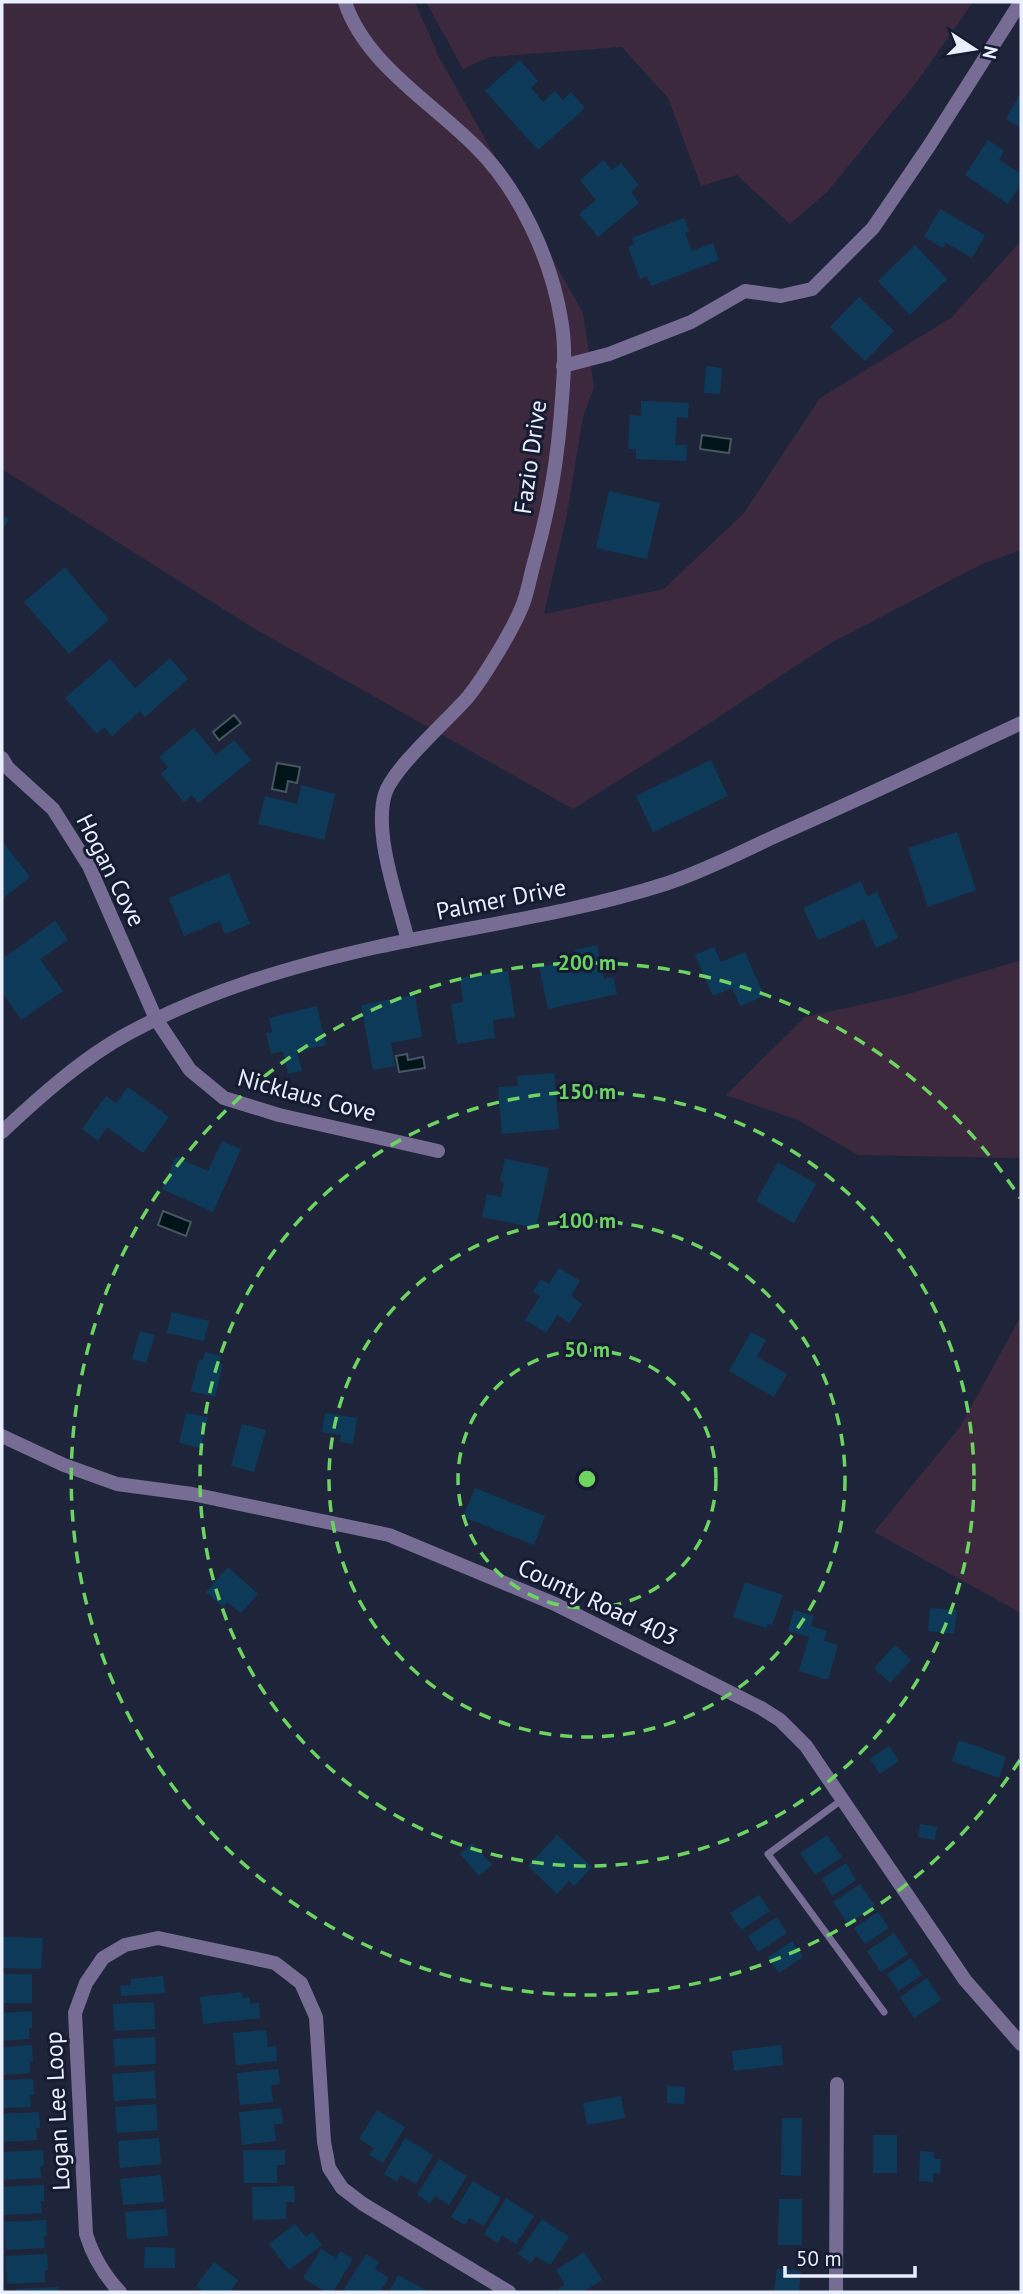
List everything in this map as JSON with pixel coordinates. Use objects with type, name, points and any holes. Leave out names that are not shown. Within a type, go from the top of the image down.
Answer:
[{"type":"street","name":"Fazio Drive","points":[[345,2],[348,12],[384,63],[428,106],[477,147],[503,179],[540,246],[551,273],[563,332],[561,422],[554,480],[522,606],[469,696],[396,775],[385,791],[381,809],[381,835],[408,941]]},
{"type":"street","points":[[563,366],[609,354],[691,322],[745,291],[781,296],[812,289],[873,228],[1020,3]]},
{"type":"street","name":"Palmer Drive","points":[[2,1132],[82,1065],[127,1034],[156,1019],[263,977],[377,947],[568,909],[668,883],[738,855],[1021,723]]},
{"type":"street","name":"Hogan Cove","points":[[2,758],[8,768],[53,809],[89,866],[156,1019]]},
{"type":"street","name":"Nicklaus Cove","points":[[156,1019],[190,1070],[224,1098],[279,1115],[438,1152]]},
{"type":"street","name":"County Road 403","points":[[2,1436],[64,1465],[117,1484],[192,1494],[388,1535],[555,1604],[664,1657],[780,1720],[806,1746],[844,1798],[965,1980],[1021,2044]]},
{"type":"street","name":"Logan Lee Loop","points":[[120,2292],[100,2267],[86,2234],[75,2013],[86,1983],[103,1958],[125,1945],[158,1938],[275,1963],[301,1983],[316,2017],[324,2142],[329,2168],[342,2188],[363,2204],[509,2292]]},
{"type":"street","points":[[836,2292],[837,2084]]},
{"type":"lane","points":[[844,1798],[768,1854],[884,2012]]},
{"type":"shaded area","points":[[2,2],[415,2],[439,57],[583,313],[594,387],[583,417],[567,514],[544,614],[664,589],[744,513],[820,398],[951,318],[1021,241],[1021,550],[982,564],[829,644],[573,809],[255,629],[2,469]]},
{"type":"shaded area","points":[[426,2],[973,2],[916,83],[827,192],[790,224],[737,175],[701,186],[668,98],[622,47],[489,57],[463,69]]},
{"type":"shaded area","points":[[702,435],[731,439],[729,453],[700,449]]},
{"type":"shaded area","points":[[234,715],[241,723],[219,740],[213,732]]},
{"type":"shaded area","points":[[277,763],[300,767],[297,783],[288,781],[286,792],[272,789]]},
{"type":"shaded area","points":[[1021,960],[1021,1158],[858,1155],[798,1120],[726,1095],[805,1017],[905,995]]},
{"type":"shaded area","points":[[407,1054],[408,1060],[423,1057],[425,1068],[399,1072],[396,1056]]},
{"type":"shaded area","points":[[163,1211],[191,1222],[186,1236],[158,1225]]},
{"type":"shaded area","points":[[1021,1316],[1021,1613],[874,1532],[960,1427]]},
{"type":"building","points":[[520,60],[538,81],[531,88],[543,102],[555,91],[563,100],[571,92],[585,108],[538,150],[485,91]]},
{"type":"building","points":[[1021,92],[1021,128],[1006,119]]},
{"type":"building","points":[[988,140],[1004,151],[999,160],[1021,174],[1021,184],[1008,204],[965,175]]},
{"type":"building","points":[[603,160],[612,170],[621,163],[639,185],[631,192],[639,203],[598,237],[579,214],[596,200],[580,180]]},
{"type":"building","points":[[940,209],[985,235],[972,258],[946,243],[943,248],[924,237]]},
{"type":"building","points":[[684,218],[689,231],[685,233],[692,251],[713,243],[719,260],[651,286],[647,276],[640,279],[628,247],[634,244],[632,238]]},
{"type":"building","points":[[915,245],[947,279],[910,315],[878,281]]},
{"type":"building","points":[[859,297],[894,331],[865,361],[830,327]]},
{"type":"building","points":[[706,366],[722,368],[720,394],[704,393]]},
{"type":"building","points":[[641,401],[689,403],[688,418],[677,417],[675,445],[687,445],[686,461],[636,459],[636,449],[628,449],[630,415],[641,416]]},
{"type":"building","points":[[609,491],[660,503],[647,559],[596,548]]},
{"type":"building","points":[[2,515],[9,519],[2,531]]},
{"type":"building","points":[[65,567],[109,620],[69,654],[24,602]]},
{"type":"building","points":[[170,658],[188,679],[145,717],[140,711],[112,736],[104,727],[97,734],[65,698],[110,659],[135,688]]},
{"type":"building","points":[[194,728],[216,755],[234,740],[251,760],[198,803],[192,795],[184,802],[161,774],[168,767],[159,757]]},
{"type":"building","points":[[711,760],[728,796],[653,832],[636,796]]},
{"type":"building","points":[[301,785],[335,794],[324,840],[258,824],[265,796],[297,804]]},
{"type":"building","points":[[957,832],[976,890],[928,907],[908,848]]},
{"type":"building","points":[[2,841],[30,877],[2,899]]},
{"type":"building","points":[[229,873],[250,924],[225,934],[220,921],[184,936],[169,898]]},
{"type":"building","points":[[861,881],[867,896],[877,892],[898,938],[876,948],[864,919],[818,940],[803,908]]},
{"type":"building","points":[[55,921],[68,940],[40,959],[63,991],[21,1020],[2,992],[2,959]]},
{"type":"building","points":[[597,945],[604,979],[613,977],[617,994],[548,1009],[539,967],[577,959],[575,950]]},
{"type":"building","points":[[714,947],[721,962],[745,952],[764,996],[740,1006],[732,988],[713,996],[695,955]]},
{"type":"building","points":[[508,971],[515,1017],[493,1020],[495,1038],[457,1044],[451,1004],[463,1002],[460,978]]},
{"type":"building","points":[[415,995],[422,1037],[391,1043],[395,1066],[373,1070],[361,1005]]},
{"type":"building","points":[[317,1006],[326,1045],[297,1051],[302,1071],[288,1074],[283,1051],[271,1054],[266,1033],[272,1032],[269,1018]]},
{"type":"building","points":[[554,1073],[559,1129],[502,1134],[498,1087],[518,1086],[517,1076]]},
{"type":"building","points":[[128,1087],[169,1117],[143,1153],[107,1127],[98,1141],[82,1129],[106,1096],[116,1103]]},
{"type":"building","points":[[222,1141],[241,1149],[213,1212],[162,1189],[176,1157],[208,1171]]},
{"type":"building","points":[[505,1159],[549,1168],[536,1228],[482,1217],[487,1194],[501,1197],[504,1182],[500,1181]]},
{"type":"building","points":[[778,1162],[816,1184],[794,1223],[756,1201]]},
{"type":"building","points":[[559,1268],[580,1281],[571,1296],[582,1304],[570,1323],[557,1315],[546,1333],[525,1320],[540,1296],[533,1292],[541,1279],[549,1284]]},
{"type":"building","points":[[172,1312],[209,1321],[204,1341],[167,1333]]},
{"type":"building","points":[[140,1331],[155,1335],[146,1363],[132,1359]]},
{"type":"building","points":[[751,1332],[766,1340],[757,1357],[787,1374],[774,1397],[729,1371]]},
{"type":"building","points":[[205,1352],[221,1356],[219,1364],[223,1364],[215,1397],[191,1391],[199,1359],[203,1360]]},
{"type":"building","points":[[186,1413],[208,1417],[201,1448],[179,1443]]},
{"type":"building","points":[[325,1413],[357,1418],[353,1444],[340,1442],[341,1435],[322,1432]]},
{"type":"building","points":[[242,1424],[266,1430],[254,1472],[231,1466]]},
{"type":"building","points":[[475,1488],[545,1516],[534,1545],[463,1517]]},
{"type":"building","points":[[228,1567],[258,1594],[241,1613],[227,1602],[223,1607],[206,1592]]},
{"type":"building","points":[[745,1582],[783,1595],[772,1625],[768,1624],[766,1628],[733,1617]]},
{"type":"building","points":[[930,1608],[957,1610],[954,1634],[928,1631]]},
{"type":"building","points":[[794,1610],[814,1616],[811,1626],[827,1631],[824,1641],[838,1645],[828,1680],[799,1671],[809,1637],[788,1631]]},
{"type":"building","points":[[895,1645],[911,1660],[890,1683],[874,1668]]},
{"type":"building","points":[[959,1740],[1006,1757],[999,1778],[952,1761]]},
{"type":"building","points":[[889,1746],[899,1761],[880,1774],[870,1759]]},
{"type":"building","points":[[920,1824],[937,1827],[935,1840],[918,1837]]},
{"type":"building","points":[[557,1835],[592,1867],[574,1886],[569,1881],[557,1894],[528,1866]]},
{"type":"building","points":[[827,1835],[842,1857],[815,1875],[800,1853]]},
{"type":"building","points":[[472,1843],[492,1865],[479,1876],[460,1854]]},
{"type":"building","points":[[846,1863],[856,1880],[832,1896],[822,1879]]},
{"type":"building","points":[[860,1884],[875,1906],[848,1924],[833,1902]]},
{"type":"building","points":[[759,1895],[770,1911],[741,1930],[730,1913]]},
{"type":"building","points":[[878,1912],[889,1928],[865,1944],[854,1928]]},
{"type":"building","points":[[777,1917],[787,1933],[758,1952],[748,1936]]},
{"type":"building","points":[[894,1933],[908,1954],[881,1972],[867,1951]]},
{"type":"building","points":[[2,1937],[43,1938],[41,1969],[2,1968]]},
{"type":"building","points":[[792,1941],[803,1957],[779,1973],[768,1957]]},
{"type":"building","points":[[911,1958],[922,1975],[898,1991],[887,1974]]},
{"type":"building","points":[[2,1974],[32,1974],[32,2003],[2,2003]]},
{"type":"building","points":[[163,1976],[165,1993],[121,1996],[120,1986],[131,1985],[131,1979]]},
{"type":"building","points":[[927,1978],[941,2000],[914,2018],[900,1997]]},
{"type":"building","points":[[242,1992],[243,1998],[250,1997],[250,2004],[259,2003],[260,2018],[203,2024],[200,1997]]},
{"type":"building","points":[[154,2002],[155,2029],[114,2031],[113,2004]]},
{"type":"building","points":[[32,2011],[29,2039],[2,2041],[2,2013]]},
{"type":"building","points":[[266,2030],[268,2047],[276,2046],[277,2061],[236,2065],[233,2033]]},
{"type":"building","points":[[155,2037],[156,2064],[115,2066],[113,2039]]},
{"type":"building","points":[[32,2045],[33,2061],[30,2061],[30,2073],[2,2075],[2,2047]]},
{"type":"building","points":[[781,2045],[783,2065],[734,2071],[732,2051]]},
{"type":"building","points":[[278,2069],[280,2084],[271,2085],[273,2102],[240,2105],[237,2073]]},
{"type":"building","points":[[154,2071],[156,2098],[114,2101],[112,2074]]},
{"type":"building","points":[[33,2079],[34,2095],[30,2095],[31,2107],[2,2108],[2,2080]]},
{"type":"building","points":[[667,2086],[685,2087],[684,2104],[667,2103]]},
{"type":"building","points":[[621,2096],[625,2118],[587,2125],[583,2103]]},
{"type":"building","points":[[156,2104],[158,2130],[117,2133],[115,2107]]},
{"type":"building","points":[[281,2108],[283,2124],[274,2124],[276,2141],[242,2145],[239,2112]]},
{"type":"building","points":[[377,2110],[405,2127],[383,2163],[369,2155],[374,2148],[359,2139]]},
{"type":"building","points":[[39,2112],[40,2128],[36,2128],[37,2140],[2,2142],[2,2114]]},
{"type":"building","points":[[782,2118],[802,2118],[801,2176],[781,2175]]},
{"type":"building","points":[[873,2135],[897,2135],[897,2173],[873,2173]]},
{"type":"building","points":[[159,2138],[161,2164],[120,2168],[118,2141]]},
{"type":"building","points":[[405,2138],[433,2155],[416,2184],[401,2175],[397,2182],[384,2174]]},
{"type":"building","points":[[43,2150],[44,2166],[40,2166],[41,2178],[2,2180],[2,2152]]},
{"type":"building","points":[[243,2150],[285,2150],[285,2165],[277,2165],[277,2183],[244,2183]]},
{"type":"building","points":[[920,2151],[934,2152],[934,2159],[941,2159],[940,2174],[933,2173],[933,2182],[919,2181]]},
{"type":"building","points":[[439,2159],[467,2176],[449,2205],[435,2196],[430,2203],[417,2195]]},
{"type":"building","points":[[161,2175],[164,2202],[123,2205],[120,2179]]},
{"type":"building","points":[[473,2181],[501,2198],[484,2226],[469,2218],[465,2225],[451,2217]]},
{"type":"building","points":[[44,2185],[42,2213],[3,2215],[2,2187]]},
{"type":"building","points":[[294,2186],[295,2202],[286,2202],[286,2219],[253,2220],[252,2187]]},
{"type":"building","points":[[506,2198],[534,2216],[516,2244],[502,2235],[498,2243],[484,2234]]},
{"type":"building","points":[[779,2199],[802,2199],[802,2245],[778,2245]]},
{"type":"building","points":[[166,2209],[168,2236],[127,2239],[125,2212]]},
{"type":"building","points":[[542,2219],[569,2237],[550,2265],[536,2256],[531,2263],[518,2254]]},
{"type":"building","points":[[46,2220],[45,2248],[6,2250],[4,2222]]},
{"type":"building","points":[[295,2224],[306,2237],[312,2232],[322,2245],[289,2270],[269,2244]]},
{"type":"building","points":[[145,2247],[175,2248],[175,2268],[144,2268]]},
{"type":"building","points":[[321,2249],[336,2258],[340,2251],[353,2259],[333,2292],[326,2292],[303,2278]]},
{"type":"building","points":[[584,2252],[602,2280],[582,2292],[560,2292],[558,2289],[565,2285],[556,2270]]},
{"type":"building","points":[[47,2254],[48,2270],[45,2270],[45,2282],[7,2284],[5,2256]]},
{"type":"building","points":[[366,2254],[379,2262],[375,2269],[389,2278],[380,2292],[348,2292],[344,2289]]},
{"type":"building","points":[[214,2262],[238,2280],[230,2292],[204,2292],[196,2286]]},
{"type":"building","points":[[777,2269],[801,2271],[799,2292],[774,2292]]},
{"type":"building","points":[[398,2275],[429,2292],[389,2292]]},
{"type":"building","points":[[58,2287],[59,2292],[17,2292],[16,2289]]}]
